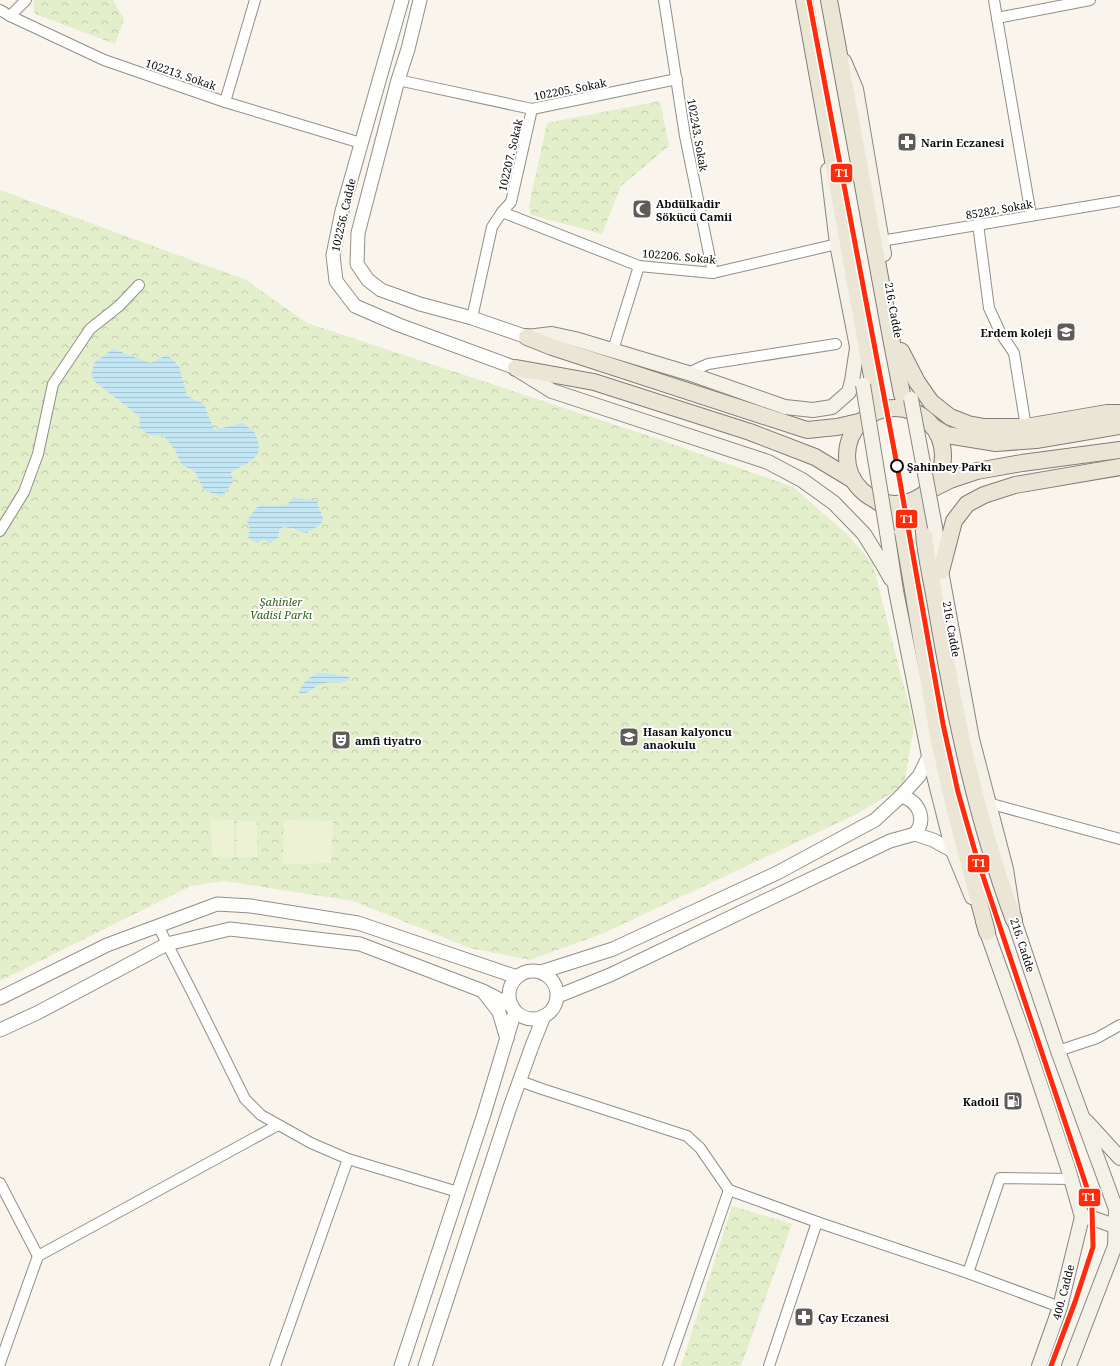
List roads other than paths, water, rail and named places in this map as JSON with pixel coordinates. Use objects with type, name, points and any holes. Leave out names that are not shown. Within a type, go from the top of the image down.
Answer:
[{"type":"main road","points":[[804,0],[816,58],[873,382],[874,398],[867,418],[856,427],[850,440],[847,453],[848,467],[853,480]]},
{"type":"main road","name":"216. Cadde","points":[[829,0],[840,52],[856,89],[909,405],[935,527],[941,571],[972,739],[1006,869],[1014,920],[1058,1051],[1116,1210],[1118,1227],[1115,1250]]},
{"type":"main road","points":[[840,52],[892,343],[902,394],[909,405],[917,414],[933,427],[947,435],[996,443],[1036,440],[1120,426]]},
{"type":"main road","points":[[816,58],[837,244],[857,348],[896,590],[929,756],[953,852],[988,932]]},
{"type":"main road","points":[[527,337],[552,334],[575,339],[688,373],[785,407],[812,410],[832,407],[849,392],[857,348]]},
{"type":"main road","points":[[527,337],[559,350],[807,430],[837,427],[867,418],[886,409],[909,405]]},
{"type":"main road","points":[[901,351],[917,382],[931,402],[950,417],[968,424],[984,427],[1026,427],[1107,413],[1120,413]]},
{"type":"main road","points":[[516,368],[594,382],[750,432],[815,457],[853,480],[864,493],[891,509],[903,532],[938,736],[953,803],[988,932],[1026,1042],[1082,1217],[1092,1218],[1118,1227]]},
{"type":"main road","points":[[516,368],[552,391],[768,462],[802,480],[834,503],[864,534],[882,563],[896,590]]},
{"type":"main road","points":[[933,427],[940,440],[943,453],[942,467],[937,480],[927,492],[922,510],[924,532],[944,652],[971,780],[998,879],[1014,920]]},
{"type":"main road","points":[[878,502],[896,505],[904,504],[913,501],[950,480],[977,471],[1022,463],[1120,450]]},
{"type":"main road","points":[[941,571],[954,521],[967,504],[984,495],[1015,485],[1120,467]]},
{"type":"main road","points":[[1083,1118],[1120,1158]]},
{"type":"main road","name":"400. Cadde","points":[[1040,1366],[1060,1308],[1082,1217]]},
{"type":"main road","points":[[1068,1366],[1115,1250]]},
{"type":"street","points":[[10,16],[26,0]]},
{"type":"street","points":[[225,102],[255,0]]},
{"type":"street","name":"102256. Cadde","points":[[402,0],[342,211],[332,255],[336,281],[355,306],[399,325],[516,368]]},
{"type":"street","name":"102256. Cadde","points":[[420,0],[358,233],[357,264],[368,280],[380,290],[420,304],[472,318],[527,337]]},
{"type":"street","points":[[413,24],[430,0]]},
{"type":"street","name":"102243. Sokak","points":[[664,0],[685,136],[713,273]]},
{"type":"street","points":[[994,0],[1031,216]]},
{"type":"street","points":[[997,18],[1090,0]]},
{"type":"street","name":"102213. Sokak","points":[[0,10],[104,60],[225,102],[361,143]]},
{"type":"street","name":"102205. Sokak","points":[[398,80],[532,109],[677,79]]},
{"type":"street","name":"102207. Sokak","points":[[472,318],[492,228],[502,212],[511,202],[532,109]]},
{"type":"street","name":"85282. Sokak","points":[[881,241],[1120,201]]},
{"type":"street","name":"102206. Sokak","points":[[502,212],[639,266],[713,273],[837,244]]},
{"type":"street","points":[[978,224],[989,308],[1001,334],[1014,353],[1026,427]]},
{"type":"street","points":[[613,350],[639,266]]},
{"type":"street","points":[[0,531],[27,486],[38,454],[53,384],[90,329],[120,306],[139,285]]},
{"type":"street","points":[[688,373],[708,364],[836,344]]},
{"type":"street","points":[[541,972],[613,948],[777,873],[875,820],[901,796],[919,776],[929,756]]},
{"type":"street","points":[[901,796],[914,803],[920,812],[920,826],[915,834]]},
{"type":"street","points":[[988,803],[1120,839]]},
{"type":"street","points":[[558,996],[610,975],[890,841],[915,834],[933,840],[953,852]]},
{"type":"street","points":[[0,998],[107,945],[217,904],[251,906],[358,923],[517,977]]},
{"type":"street","points":[[158,926],[194,994],[245,1099],[260,1115],[311,1143],[348,1159],[458,1192]]},
{"type":"street","points":[[0,1030],[167,944],[230,929],[360,944],[483,991],[514,1008],[520,1015],[532,1019],[544,1016],[554,1008],[558,996],[555,984],[547,975],[541,972],[528,971],[517,977],[510,987],[509,993],[514,1008],[507,1039],[401,1366]]},
{"type":"street","points":[[483,991],[499,1012],[507,1039]]},
{"type":"street","points":[[425,1366],[520,1080],[544,1016]]},
{"type":"street","points":[[1058,1051],[1097,1038],[1120,1025]]},
{"type":"street","points":[[520,1080],[542,1089],[687,1136],[700,1148],[729,1190],[817,1222],[968,1273],[1060,1308]]},
{"type":"street","points":[[0,1363],[38,1256],[278,1125]]},
{"type":"street","points":[[275,1366],[348,1159]]},
{"type":"street","points":[[968,1273],[1000,1178],[1071,1179]]},
{"type":"street","points":[[0,1183],[38,1256]]},
{"type":"street","points":[[668,1366],[729,1190]]},
{"type":"street","points":[[769,1366],[817,1222]]},
{"type":"water","points":[[113,349],[150,363],[167,355],[179,366],[187,396],[204,404],[214,430],[243,423],[255,433],[259,445],[258,454],[251,461],[231,472],[233,481],[222,497],[204,490],[195,472],[181,464],[175,450],[164,436],[149,435],[139,428],[140,417],[93,380],[92,373],[94,363]]},
{"type":"water","points":[[294,498],[317,501],[323,519],[318,526],[307,533],[283,527],[279,531],[279,537],[270,543],[263,539],[256,542],[248,537],[250,529],[247,521],[256,508],[261,505],[286,505]]},
{"type":"water","points":[[318,673],[349,677],[348,681],[329,682],[307,692],[299,693],[306,681]]},
{"type":"place","name":"Narin Eczanesi","points":[[907,142]]},
{"type":"place","name":"Abdülkadir Sökücü Camii","points":[[642,209]]},
{"type":"place","name":"Erdem koleji","points":[[1066,332]]},
{"type":"place","name":"Şahinbey Parkı","points":[[897,466]]},
{"type":"place","name":"Hasan kalyoncu anaokulu","points":[[629,737]]},
{"type":"place","name":"amfi tiyatro","points":[[341,740]]},
{"type":"place","name":"Kadoil","points":[[1013,1101]]},
{"type":"place","name":"Çay Eczanesi","points":[[804,1317]]},
{"type":"park label","name":"Şahinler Vadisi Parkı","points":[[281,607]]}]
